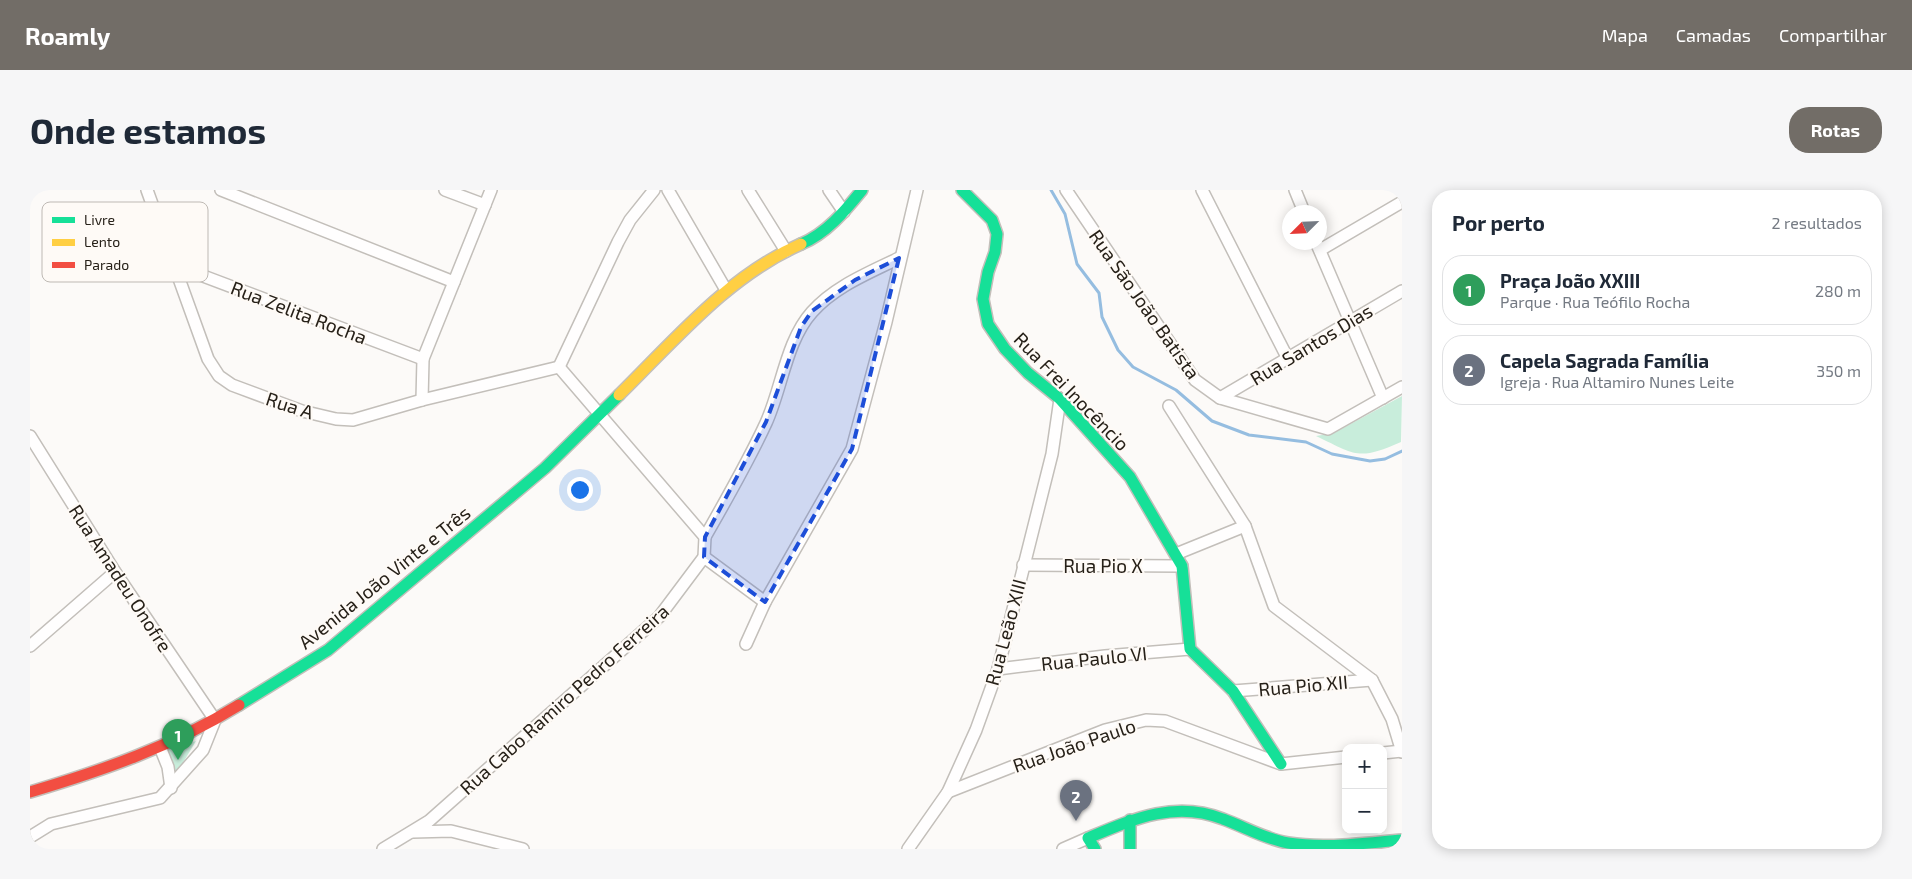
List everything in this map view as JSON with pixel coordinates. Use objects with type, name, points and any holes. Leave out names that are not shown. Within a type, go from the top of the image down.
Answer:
[{"type":"street","name":"Rua A","points":[[146,190],[150,202]]},
{"type":"street","points":[[221,190],[454,282]]},
{"type":"street","points":[[445,190],[485,205]]},
{"type":"street","points":[[422,400],[423,359],[491,190]]},
{"type":"street","points":[[654,190],[630,220],[618,242],[559,367],[705,537]]},
{"type":"street","points":[[668,190],[726,290]]},
{"type":"street","points":[[748,190],[786,251]]},
{"type":"street","points":[[829,190],[844,212]]},
{"type":"street","name":"Avenida João Vinte e Três","points":[[30,792],[107,769],[160,747],[214,720],[328,650],[545,468],[726,290],[786,251],[814,239],[844,212],[862,190]]},
{"type":"street","points":[[746,644],[765,602],[852,449],[886,322],[899,258],[917,190]]},
{"type":"street","name":"Rua Frei Inocêncio","points":[[962,190],[992,220],[997,234],[996,252],[988,272],[983,299],[988,324],[1005,349],[1028,373],[1060,399],[1130,477],[1182,566],[1190,649]]},
{"type":"street","name":"Rua São João Batista","points":[[1066,190],[1195,380],[1220,398],[1328,429],[1402,387]]},
{"type":"street","points":[[1202,190],[1287,357]]},
{"type":"street","points":[[1295,190],[1301,205]]},
{"type":"street","points":[[1327,241],[1402,202]]},
{"type":"street","points":[[1320,250],[1383,398]]},
{"type":"street","points":[[765,602],[704,556],[705,537],[766,422],[801,327],[812,311],[832,295],[856,280],[899,258]]},
{"type":"street","name":"Rua Zelita Rocha","points":[[208,278],[423,359]]},
{"type":"street","name":"Rua A","points":[[180,282],[208,359],[219,376],[232,385],[302,411],[336,419],[353,420],[422,400],[559,367]]},
{"type":"street","name":"Rua Santos Dias","points":[[1220,398],[1402,291]]},
{"type":"street","name":"Rua Leão XIII","points":[[908,849],[948,792],[976,730],[998,669],[1052,454],[1060,399]]},
{"type":"street","points":[[1169,406],[1245,526],[1274,606],[1372,680],[1392,719],[1402,751],[1387,753]]},
{"type":"street","name":"Rua Amadeu Onofre","points":[[30,436],[115,572],[214,720]]},
{"type":"street","points":[[1176,554],[1245,526]]},
{"type":"street","name":"Rua Cabo Ramiro Pedro Ferreira","points":[[383,849],[429,821],[659,617],[704,556]]},
{"type":"street","name":"Rua Pio X","points":[[1023,565],[1182,566]]},
{"type":"street","points":[[30,646],[115,572]]},
{"type":"street","points":[[1190,649],[1233,691],[1281,764]]},
{"type":"street","name":"Rua Paulo VI","points":[[998,669],[1106,656],[1190,649]]},
{"type":"street","name":"Rua Pio XII","points":[[1233,691],[1372,680]]},
{"type":"street","points":[[30,837],[51,824],[160,798],[171,788],[202,750],[214,720]]},
{"type":"street","name":"Rua João Paulo","points":[[948,792],[1105,730],[1146,720],[1165,721],[1281,764],[1342,757]]},
{"type":"street","points":[[160,747],[168,767],[171,788]]},
{"type":"street","points":[[1063,849],[1144,815],[1173,810],[1201,812],[1248,832],[1288,843],[1333,844],[1402,840]]},
{"type":"street","points":[[1130,820],[1130,849]]},
{"type":"street","points":[[413,832],[451,831],[523,849]]},
{"type":"street","points":[[1088,838],[1095,849]]},
{"type":"highlighted area","points":[[899,258],[852,449],[765,602],[704,557],[705,537],[766,422],[801,327],[812,311],[855,280]]},
{"type":"green space","points":[[1402,396],[1401,442],[1375,452],[1357,453],[1340,448],[1316,436],[1334,433]]},
{"type":"green space","points":[[196,741],[175,776],[167,750]]},
{"type":"waterway","points":[[1051,190],[1065,214],[1077,264],[1099,293],[1102,317],[1118,350],[1133,367],[1176,390],[1212,421],[1249,435],[1306,442],[1332,454],[1370,461],[1385,459],[1402,451]]},
{"type":"traffic: fast","points":[[801,244],[827,228],[842,214],[862,190]]},
{"type":"traffic: fast","points":[[962,190],[992,220],[997,234],[995,252],[988,272],[983,299],[988,324],[1005,349],[1028,373],[1060,399],[1130,477],[1182,566],[1190,649],[1233,691],[1281,764]]},
{"type":"traffic: fast","points":[[239,705],[328,650],[545,468],[619,395]]},
{"type":"traffic: fast","points":[[1095,849],[1088,838],[1121,824],[1154,814],[1188,811],[1223,819],[1271,839],[1302,845],[1359,844],[1402,840]]},
{"type":"traffic: fast","points":[[1130,820],[1130,849]]},
{"type":"traffic: slow","points":[[619,395],[682,331],[726,291],[775,257],[801,244]]},
{"type":"traffic: jam","points":[[30,792],[138,756],[189,733],[239,705]]},
{"type":"place","name":"Praça João XXIII","points":[[178,760]]},
{"type":"place","name":"Capela Sagrada Família","points":[[1076,821]]}]
